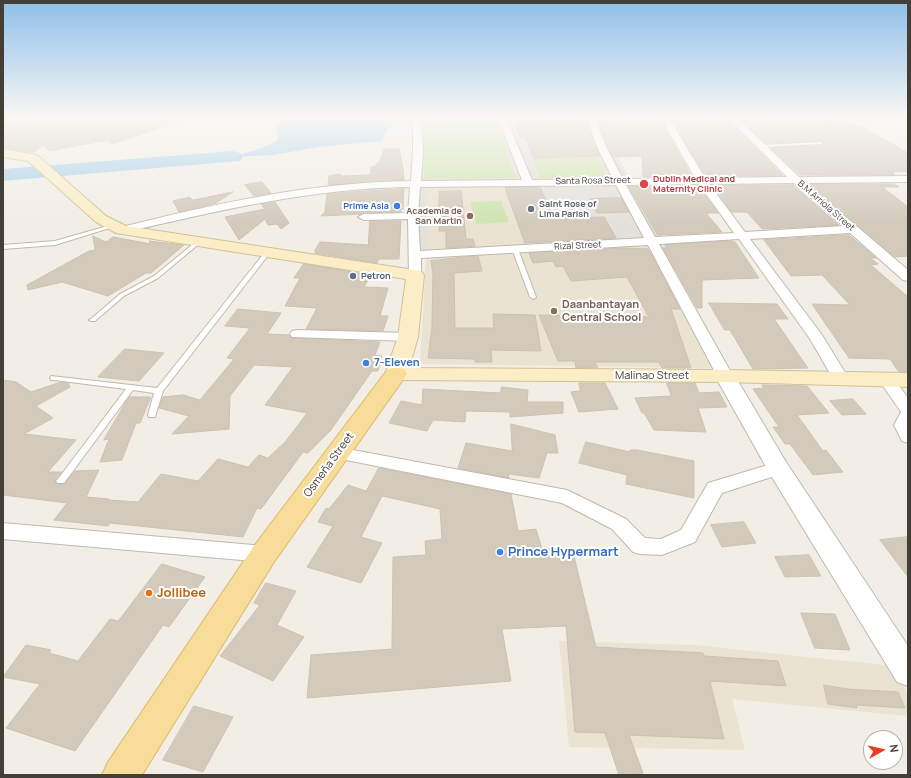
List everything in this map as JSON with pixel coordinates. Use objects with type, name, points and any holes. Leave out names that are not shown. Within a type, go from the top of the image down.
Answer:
[{"type":"main road","points":[[3,153],[29,156],[40,163],[101,219],[118,228],[198,242],[416,275]]},
{"type":"main road","name":"Osmeña Street","points":[[121,775],[264,554],[396,374],[408,337],[416,275]]},
{"type":"main road","name":"Malinao Street","points":[[396,374],[725,376],[898,380]]},
{"type":"street","name":"Osmeña Street","points":[[416,275],[413,216],[418,152]]},
{"type":"street","points":[[516,152],[528,182]]},
{"type":"street","points":[[606,152],[619,181],[654,242],[725,376],[778,468],[908,672]]},
{"type":"street","points":[[685,152],[701,180],[817,338],[841,379]]},
{"type":"street","name":"B.M Arriola Street","points":[[769,152],[795,179],[908,277]]},
{"type":"street","name":"Santa Rosa Street","points":[[118,228],[260,201],[336,188],[375,184],[908,179]]},
{"type":"street","points":[[364,217],[413,216]]},
{"type":"street","name":"Rizal Street","points":[[416,254],[515,250],[853,229]]},
{"type":"street","points":[[889,261],[908,260]]},
{"type":"street","points":[[297,334],[408,337]]},
{"type":"street","points":[[898,380],[908,410]]},
{"type":"street","points":[[908,414],[903,425],[908,436]]},
{"type":"street","points":[[337,453],[567,497],[619,524],[640,546],[662,547],[688,536],[714,488],[778,468]]},
{"type":"street","points":[[3,531],[264,554]]},
{"type":"lane","points":[[3,247],[55,243],[118,228]]},
{"type":"lane","points":[[93,320],[122,295],[156,277],[198,242]]},
{"type":"lane","points":[[515,250],[533,297]]},
{"type":"lane","points":[[152,415],[159,391],[268,253]]},
{"type":"lane","points":[[54,378],[159,391]]},
{"type":"lane","points":[[61,481],[131,388]]},
{"type":"shaded area","points":[[416,152],[616,152],[668,249],[411,257]]},
{"type":"shaded area","name":"Academia de San Martin","points":[[504,184],[523,245],[428,250],[426,186]]},
{"type":"shaded area","name":"Daanbantayan Central School","points":[[648,246],[717,368],[420,364],[426,258]]},
{"type":"shaded area","points":[[559,641],[694,645],[893,666],[908,694],[908,716],[732,699],[745,750],[569,747]]},
{"type":"green space","points":[[424,152],[507,152],[516,178],[424,179]]},
{"type":"green space","points":[[597,157],[607,177],[540,178],[533,158]]},
{"type":"green space","points":[[501,201],[509,222],[476,224],[470,202]]},
{"type":"water","points":[[248,152],[288,152],[273,155],[233,157]]},
{"type":"building","points":[[383,152],[400,152],[404,180],[328,185],[329,176],[340,174],[341,176],[370,175],[371,167],[375,167],[381,159]]},
{"type":"building","points":[[532,152],[598,152],[600,156],[534,158]]},
{"type":"building","points":[[611,152],[678,152],[692,177],[643,177],[642,156],[613,157]]},
{"type":"building","points":[[692,152],[760,152],[783,176],[706,176]]},
{"type":"building","points":[[776,152],[908,153],[908,171],[892,172],[895,175],[800,175]]},
{"type":"building","points":[[262,182],[271,193],[254,196],[245,185]]},
{"type":"building","points":[[810,184],[894,184],[899,187],[882,187],[908,207],[908,256],[895,257]]},
{"type":"building","points":[[712,185],[793,185],[839,225],[762,229],[747,212],[732,212]]},
{"type":"building","points":[[629,186],[698,186],[718,213],[706,213],[722,232],[658,235]]},
{"type":"building","points":[[540,187],[551,212],[563,212],[566,218],[604,217],[616,238],[525,243],[505,188]]},
{"type":"building","points":[[404,189],[403,209],[401,209],[401,212],[321,216],[325,212],[327,194]]},
{"type":"building","points":[[461,191],[466,239],[473,239],[475,246],[446,248],[446,231],[439,231],[439,192]]},
{"type":"building","points":[[233,192],[216,203],[179,212],[173,201],[190,197],[192,200]]},
{"type":"building","points":[[621,198],[629,212],[597,213],[590,199]]},
{"type":"building","points":[[275,202],[289,223],[281,229],[277,224],[268,225],[265,219],[239,240],[225,217],[265,209],[261,204]]},
{"type":"building","points":[[370,221],[401,221],[399,259],[379,259],[377,263],[315,253],[315,250],[320,242],[368,245]]},
{"type":"building","points":[[849,235],[876,258],[870,258],[878,264],[871,265],[908,297],[908,372],[898,371],[890,359],[849,358],[812,304],[850,305],[822,275],[791,276],[764,240]]},
{"type":"building","points":[[93,236],[106,242],[113,237],[151,244],[149,241],[184,245],[151,273],[146,273],[108,296],[62,282],[28,290],[27,285],[89,251],[95,250]]},
{"type":"building","points":[[730,241],[735,242],[759,278],[702,280],[702,308],[697,308],[663,248],[668,248],[665,245]]},
{"type":"building","points":[[622,248],[648,249],[680,309],[671,309],[691,368],[662,368],[659,362],[595,362],[598,368],[576,368],[575,361],[558,361],[539,315],[649,317],[627,277],[571,281],[563,266],[556,267],[553,261],[533,263],[529,253]]},
{"type":"building","points":[[478,256],[482,271],[454,273],[455,328],[494,328],[493,314],[535,315],[541,351],[491,350],[492,362],[475,362],[475,359],[428,358],[432,327],[433,274],[431,261]]},
{"type":"building","points":[[304,264],[371,275],[364,287],[388,288],[380,316],[388,316],[383,331],[306,329],[317,308],[285,306],[300,278],[294,278]]},
{"type":"building","points":[[709,303],[777,304],[788,319],[774,319],[808,368],[753,369],[730,330],[725,330]]},
{"type":"building","points":[[238,309],[281,313],[267,334],[289,335],[292,338],[380,342],[375,355],[382,356],[378,371],[372,371],[331,430],[308,453],[303,452],[261,509],[257,508],[243,537],[110,523],[108,526],[54,520],[67,503],[3,495],[3,380],[16,382],[31,392],[61,382],[68,383],[70,387],[36,406],[53,418],[24,434],[76,440],[48,472],[62,472],[54,481],[58,484],[64,484],[75,471],[99,470],[86,497],[109,499],[108,501],[138,502],[161,474],[198,481],[218,459],[248,467],[259,455],[268,458],[286,441],[307,413],[265,405],[293,367],[254,365],[230,396],[229,429],[172,434],[189,416],[159,408],[163,397],[183,395],[200,400],[234,359],[227,358],[250,328],[225,326]]},
{"type":"building","points":[[125,349],[164,353],[139,381],[98,377]]},
{"type":"building","points":[[579,383],[605,383],[618,409],[579,412],[571,392],[580,391]]},
{"type":"building","points":[[667,383],[695,383],[699,393],[719,392],[727,407],[698,408],[706,432],[654,430],[644,413],[642,413],[635,398],[671,396]]},
{"type":"building","points":[[762,385],[807,386],[829,413],[797,415],[823,451],[826,450],[843,472],[813,475],[790,444],[785,444],[773,427],[779,427],[753,389],[764,388]]},
{"type":"building","points":[[502,387],[528,390],[527,402],[563,402],[563,413],[510,417],[510,412],[466,411],[465,422],[433,420],[427,431],[389,423],[401,401],[422,405],[423,389],[500,393]]},
{"type":"building","points":[[129,397],[151,397],[140,423],[136,423],[122,460],[100,462],[109,439],[104,440]]},
{"type":"building","points":[[853,399],[866,414],[842,415],[830,401]]},
{"type":"building","points":[[511,424],[555,435],[558,453],[547,453],[539,478],[508,474],[509,478],[458,468],[466,443],[512,451]]},
{"type":"building","points":[[586,442],[630,452],[630,450],[637,450],[694,461],[694,498],[626,484],[627,475],[579,463]]},
{"type":"building","points":[[379,468],[511,494],[518,531],[536,529],[542,549],[572,548],[596,647],[703,653],[704,656],[778,661],[786,686],[710,681],[724,739],[629,735],[643,773],[631,775],[619,775],[605,733],[575,732],[566,626],[502,629],[511,681],[307,698],[311,655],[392,649],[393,557],[426,555],[425,541],[442,539],[440,509],[382,496],[361,537],[382,543],[361,583],[307,567],[333,526],[318,522],[326,508],[329,509],[348,485],[366,491]]},
{"type":"building","points":[[744,522],[756,543],[722,547],[711,525]]},
{"type":"building","points":[[908,537],[908,577],[880,540]]},
{"type":"building","points":[[809,555],[821,576],[785,577],[775,557]]},
{"type":"building","points":[[162,564],[205,577],[169,627],[163,625],[75,751],[6,728],[40,684],[3,677],[26,645],[51,650],[49,653],[78,661],[110,619],[118,621]]},
{"type":"building","points":[[266,583],[296,591],[277,625],[304,637],[273,681],[220,656],[260,605],[254,603]]},
{"type":"building","points":[[801,613],[835,614],[850,650],[815,648]]},
{"type":"building","points":[[824,685],[847,689],[898,692],[905,708],[856,705],[857,708],[828,704]]},
{"type":"building","points":[[194,706],[233,717],[203,772],[163,760]]},
{"type":"waterway","points":[[3,175],[233,157]]},
{"type":"place","name":"Dublin Medical and Maternity Clinic","points":[[644,184]]},
{"type":"place","name":"Prime Asia","points":[[397,206]]},
{"type":"place","name":"Saint Rose of Lima Parish","points":[[531,209]]},
{"type":"place","name":"Academia de San Martin","points":[[470,216]]},
{"type":"place","name":"Petron","points":[[353,276]]},
{"type":"place","name":"Daanbantayan Central School","points":[[554,311]]},
{"type":"place","name":"7-Eleven","points":[[366,363]]},
{"type":"place","name":"Prince Hypermart","points":[[500,552]]},
{"type":"place","name":"Jollibee","points":[[149,593]]}]
